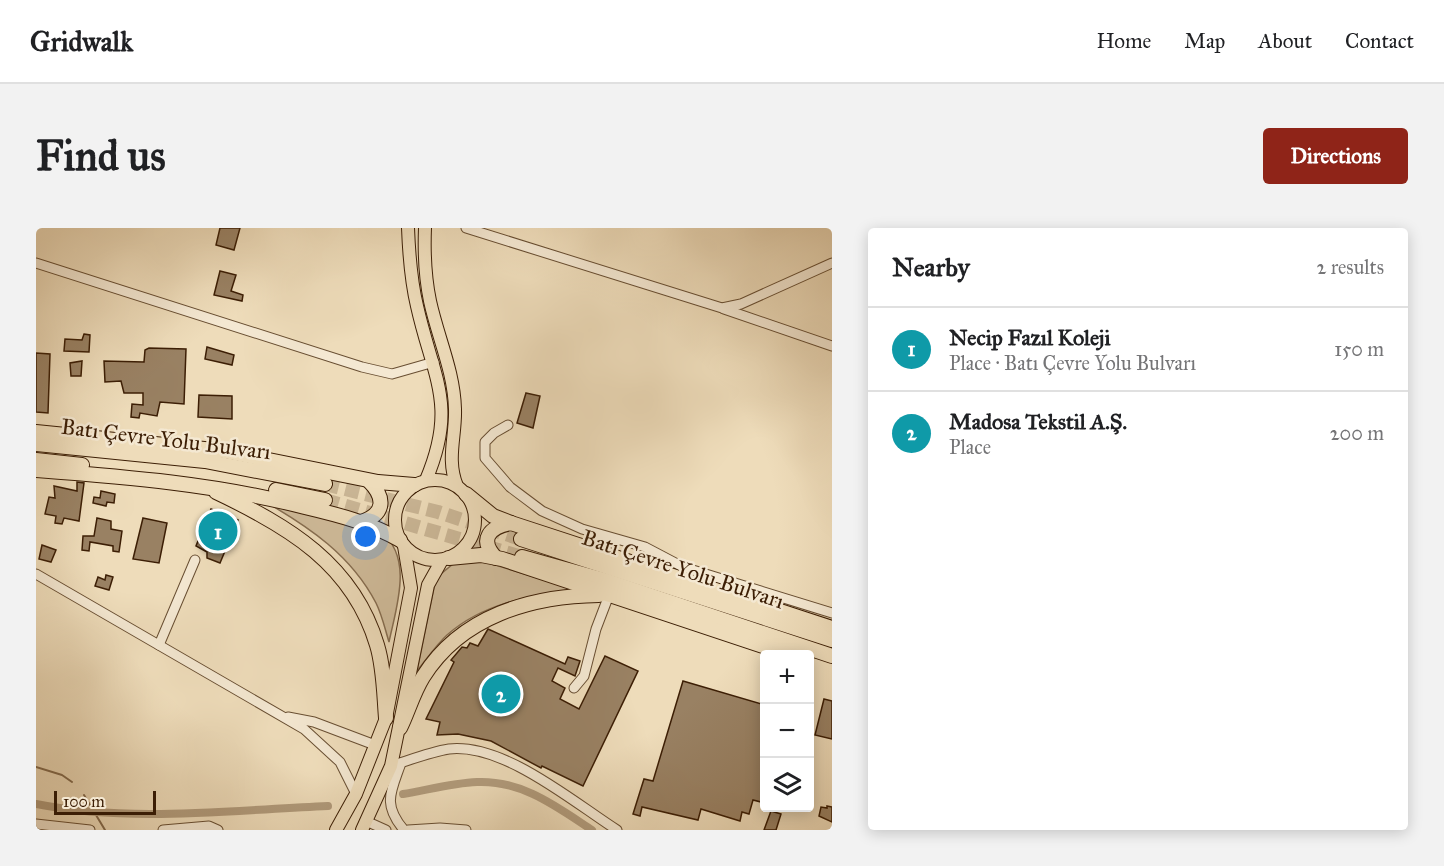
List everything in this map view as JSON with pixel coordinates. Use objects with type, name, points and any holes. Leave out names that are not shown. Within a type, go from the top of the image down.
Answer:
[{"type":"highway","points":[[36,432],[224,451],[399,486],[420,483]]},
{"type":"highway","name":"Batı Çevre Yolu Bulvarı","points":[[36,444],[205,461],[325,484]]},
{"type":"highway","name":"Batı Çevre Yolu Bulvarı","points":[[36,460],[218,479],[325,500]]},
{"type":"highway","points":[[36,471],[201,485],[259,495],[361,522],[402,543]]},
{"type":"highway","points":[[361,522],[372,519],[381,501],[379,491],[369,481]]},
{"type":"highway","points":[[201,485],[280,524],[306,541],[343,579],[364,614],[377,645],[386,718]]},
{"type":"highway","points":[[461,490],[493,516],[511,523],[832,628]]},
{"type":"highway","points":[[496,558],[490,551],[487,541],[489,533],[497,526],[511,523]]},
{"type":"highway","name":"Batı Çevre Yolu Bulvarı","points":[[521,539],[832,640]]},
{"type":"highway","points":[[445,559],[481,555],[496,558],[778,650]]},
{"type":"highway","name":"Batı Çevre Yolu Bulvarı","points":[[522,557],[604,580],[832,657]]},
{"type":"highway","points":[[400,728],[422,678],[439,656],[466,632],[493,615],[530,602],[560,596],[609,595]]},
{"type":"highway","points":[[814,658],[832,657]]},
{"type":"main road","points":[[336,830],[356,794],[386,718],[411,588],[394,516],[397,504],[420,483],[441,435],[442,399],[434,362],[417,306],[408,228]]},
{"type":"main road","points":[[402,543],[421,558],[445,559],[460,552],[474,531],[476,518],[461,490],[450,460],[455,416],[454,392],[430,302],[424,260],[424,228]]},
{"type":"main road","points":[[420,483],[447,481],[461,490]]},
{"type":"main road","points":[[364,826],[396,764],[400,728],[428,585],[445,559]]},
{"type":"street","points":[[466,228],[722,308],[832,346]]},
{"type":"street","points":[[36,263],[362,367],[392,374],[434,362]]},
{"type":"street","points":[[722,308],[741,304],[832,263]]},
{"type":"street","points":[[508,425],[494,433],[485,442],[485,458],[510,487],[542,511],[582,529],[645,547],[683,567],[832,614]]},
{"type":"street","points":[[159,645],[195,560]]},
{"type":"street","points":[[36,574],[304,729],[340,762],[356,794]]},
{"type":"street","points":[[574,688],[584,676],[596,629],[609,595]]},
{"type":"street","points":[[280,715],[314,722],[375,746]]},
{"type":"street","points":[[404,830],[394,819],[389,803],[396,764],[450,749],[482,752],[517,765],[617,830]]},
{"type":"street","points":[[36,824],[90,830]]},
{"type":"street","points":[[163,830],[209,826],[218,830]]},
{"type":"street","points":[[364,826],[386,830]]},
{"type":"street","points":[[408,830],[440,828],[466,830]]},
{"type":"shaded area","points":[[264,501],[381,532],[391,543],[397,555],[400,584],[389,642],[376,603],[354,570],[313,532]]},
{"type":"shaded area","points":[[482,561],[577,590],[508,602],[476,615],[447,635],[417,671],[436,578],[453,564]]},
{"type":"building","points":[[220,228],[240,228],[234,250],[216,245]]},
{"type":"building","points":[[220,271],[236,275],[231,291],[243,295],[242,301],[214,295]]},
{"type":"building","points":[[84,334],[90,335],[89,352],[64,351],[65,339],[82,340]]},
{"type":"building","points":[[207,347],[234,355],[232,365],[205,359]]},
{"type":"building","points":[[149,348],[186,349],[184,404],[160,402],[157,416],[140,413],[139,418],[131,417],[132,404],[143,405],[143,393],[124,393],[121,381],[105,382],[104,361],[144,362],[145,350]]},
{"type":"building","points":[[36,353],[50,354],[48,413],[36,412]]},
{"type":"building","points":[[82,361],[81,376],[71,376],[70,363]]},
{"type":"building","points":[[526,393],[540,396],[533,428],[517,423]]},
{"type":"building","points":[[199,395],[232,396],[232,419],[198,417]]},
{"type":"building","points":[[77,482],[84,483],[79,521],[64,518],[62,524],[55,523],[56,516],[45,514],[49,497],[55,498],[54,486],[77,491]]},
{"type":"building","points":[[101,491],[115,494],[114,503],[107,502],[106,506],[93,503],[94,497],[100,498]]},
{"type":"building","points":[[211,509],[238,520],[220,563],[207,558],[207,552],[196,546]]},
{"type":"building","points":[[97,518],[111,521],[111,529],[122,531],[119,552],[113,551],[113,546],[90,542],[89,551],[82,550],[83,536],[94,536]]},
{"type":"building","points":[[143,518],[167,523],[159,563],[133,559]]},
{"type":"building","points":[[42,545],[56,550],[51,562],[39,559]]},
{"type":"building","points":[[106,575],[113,577],[109,590],[95,586],[98,577],[105,580]]},
{"type":"building","points":[[488,629],[565,664],[568,657],[580,661],[575,676],[558,668],[552,681],[565,688],[560,699],[579,709],[605,656],[638,671],[583,786],[542,766],[541,768],[491,741],[458,734],[437,735],[440,722],[426,719],[454,662],[451,660],[462,647],[467,648],[470,643],[478,646]]},
{"type":"building","points":[[683,681],[760,704],[760,802],[753,800],[749,814],[742,812],[740,821],[701,809],[698,820],[642,807],[640,816],[633,814],[644,779],[653,781]]},
{"type":"building","points":[[824,699],[832,701],[832,739],[815,735]]},
{"type":"building","points":[[827,806],[832,807],[832,822],[819,816],[821,807],[827,808]]},
{"type":"building","points":[[771,812],[781,814],[776,830],[764,830]]},
{"type":"waterway","points":[[36,767],[62,775],[72,782]]},
{"type":"waterway","points":[[403,794],[477,782],[509,785],[538,797],[592,830]]},
{"type":"waterway","points":[[84,795],[105,830]]},
{"type":"waterway","points":[[36,804],[72,810],[145,814],[328,806]]},
{"type":"tunnel","points":[[325,484],[438,512],[521,539]]},
{"type":"tunnel","points":[[325,500],[522,557]]},
{"type":"place","name":"Necip Fazıl Koleji","points":[[218,531]]},
{"type":"place","name":"Madosa Tekstil A.Ş.","points":[[501,694]]}]
